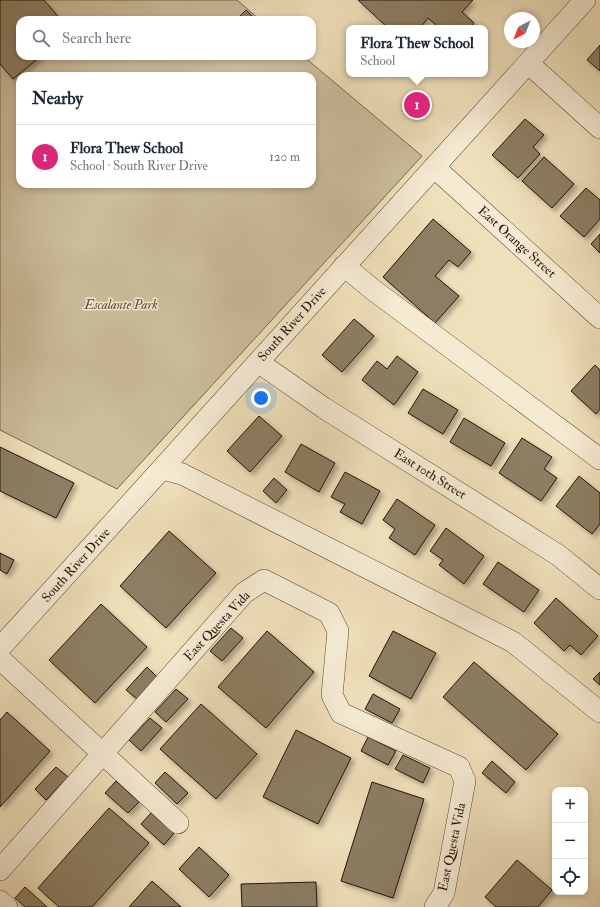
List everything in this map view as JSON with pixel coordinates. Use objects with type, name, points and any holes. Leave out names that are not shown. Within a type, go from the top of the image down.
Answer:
[{"type":"street","name":"South River Drive","points":[[0,648],[585,0]]},
{"type":"street","points":[[528,63],[600,128]]},
{"type":"street","name":"East Orange Street","points":[[434,167],[600,318]]},
{"type":"street","points":[[344,266],[382,297],[600,459]]},
{"type":"street","name":"East 10th Street","points":[[258,362],[324,408],[558,555],[600,589]]},
{"type":"street","points":[[163,469],[182,474],[513,642],[600,712]]},
{"type":"street","name":"East Questa Vida","points":[[0,870],[244,593],[264,580],[329,613],[338,631],[332,695],[341,713],[459,767],[465,781],[444,893],[436,907]]},
{"type":"street","points":[[0,659],[178,823]]},
{"type":"street","points":[[0,901],[6,907]]},
{"type":"green space","name":"Escalante Park","points":[[0,0],[237,0],[255,16],[16,16],[16,60],[308,60],[422,156],[117,489],[0,430]]},
{"type":"building","points":[[0,0],[44,0],[58,16],[16,16],[16,60],[36,60],[22,72],[16,72],[16,77],[13,79],[0,64]]},
{"type":"building","points":[[358,0],[473,0],[462,12],[474,23],[472,25],[436,25],[428,18],[422,25],[385,25]]},
{"type":"building","points":[[246,10],[252,16],[240,16]]},
{"type":"building","points":[[600,45],[600,71],[587,60]]},
{"type":"building","points":[[525,119],[544,135],[533,147],[540,154],[518,178],[492,155]]},
{"type":"building","points":[[544,157],[574,184],[552,208],[522,181]]},
{"type":"building","points":[[586,188],[600,200],[600,219],[584,237],[560,216]]},
{"type":"building","points":[[433,219],[471,252],[458,267],[449,260],[435,276],[459,296],[435,323],[383,277]]},
{"type":"building","points":[[600,234],[600,253],[591,244]]},
{"type":"building","points":[[354,319],[374,336],[342,372],[322,355]]},
{"type":"building","points":[[397,356],[418,372],[394,405],[362,380],[377,361],[387,369]]},
{"type":"building","points":[[595,365],[600,370],[600,409],[596,414],[571,391]]},
{"type":"building","points":[[423,389],[458,410],[443,434],[408,413]]},
{"type":"building","points":[[259,416],[282,436],[250,472],[227,451]]},
{"type":"building","points":[[464,418],[505,443],[491,466],[450,442]]},
{"type":"building","points":[[522,438],[552,457],[544,469],[557,478],[541,501],[499,473]]},
{"type":"building","points":[[301,444],[335,463],[319,492],[285,472]]},
{"type":"building","points":[[0,447],[74,483],[56,518],[0,491]]},
{"type":"building","points":[[345,472],[380,491],[362,524],[340,512],[345,504],[331,497]]},
{"type":"building","points":[[579,476],[600,493],[600,524],[592,534],[556,506]]},
{"type":"building","points":[[274,478],[287,490],[276,503],[263,491]]},
{"type":"building","points":[[397,499],[435,525],[415,555],[389,538],[395,529],[383,520]]},
{"type":"building","points":[[446,528],[484,556],[464,584],[439,565],[443,560],[430,551]]},
{"type":"building","points":[[169,531],[216,573],[166,628],[120,586]]},
{"type":"building","points":[[0,553],[14,560],[7,574],[0,570]]},
{"type":"building","points":[[498,562],[539,590],[524,612],[483,584]]},
{"type":"building","points":[[556,598],[598,636],[581,655],[570,645],[564,651],[534,623]]},
{"type":"building","points":[[101,604],[147,647],[95,703],[49,660]]},
{"type":"building","points":[[231,628],[243,638],[222,661],[210,651]]},
{"type":"building","points":[[267,631],[314,672],[266,728],[218,687]]},
{"type":"building","points":[[393,631],[436,653],[411,699],[369,676]]},
{"type":"building","points":[[474,662],[558,734],[526,770],[443,697]]},
{"type":"building","points":[[147,667],[157,677],[137,699],[126,690]]},
{"type":"building","points":[[600,672],[600,685],[593,679]]},
{"type":"building","points":[[176,689],[188,699],[166,722],[155,712]]},
{"type":"building","points":[[373,694],[400,709],[392,723],[365,709]]},
{"type":"building","points":[[201,704],[257,754],[216,799],[160,749]]},
{"type":"building","points":[[7,712],[50,751],[0,807],[0,720]]},
{"type":"building","points":[[150,718],[162,728],[141,751],[129,740]]},
{"type":"building","points":[[296,730],[351,758],[318,824],[263,797]]},
{"type":"building","points":[[368,737],[396,751],[388,765],[361,751]]},
{"type":"building","points":[[403,755],[430,768],[423,783],[395,769]]},
{"type":"building","points":[[492,761],[515,782],[506,793],[482,773]]},
{"type":"building","points":[[56,767],[68,777],[46,800],[35,789]]},
{"type":"building","points":[[165,772],[188,793],[177,804],[155,783]]},
{"type":"building","points":[[116,781],[139,802],[128,813],[105,793]]},
{"type":"building","points":[[372,782],[424,799],[393,898],[341,881]]},
{"type":"building","points":[[109,808],[149,843],[92,907],[59,907],[38,888]]},
{"type":"building","points":[[151,813],[174,833],[164,845],[141,824]]},
{"type":"building","points":[[199,847],[229,875],[209,897],[179,869]]},
{"type":"building","points":[[517,860],[552,890],[538,907],[496,907],[485,897]]},
{"type":"building","points":[[152,881],[181,907],[129,907]]},
{"type":"building","points":[[316,882],[317,907],[242,907],[241,884]]},
{"type":"building","points":[[25,887],[47,907],[25,907],[15,898]]},
{"type":"place","name":"Flora Thew School","points":[[417,105]]}]
